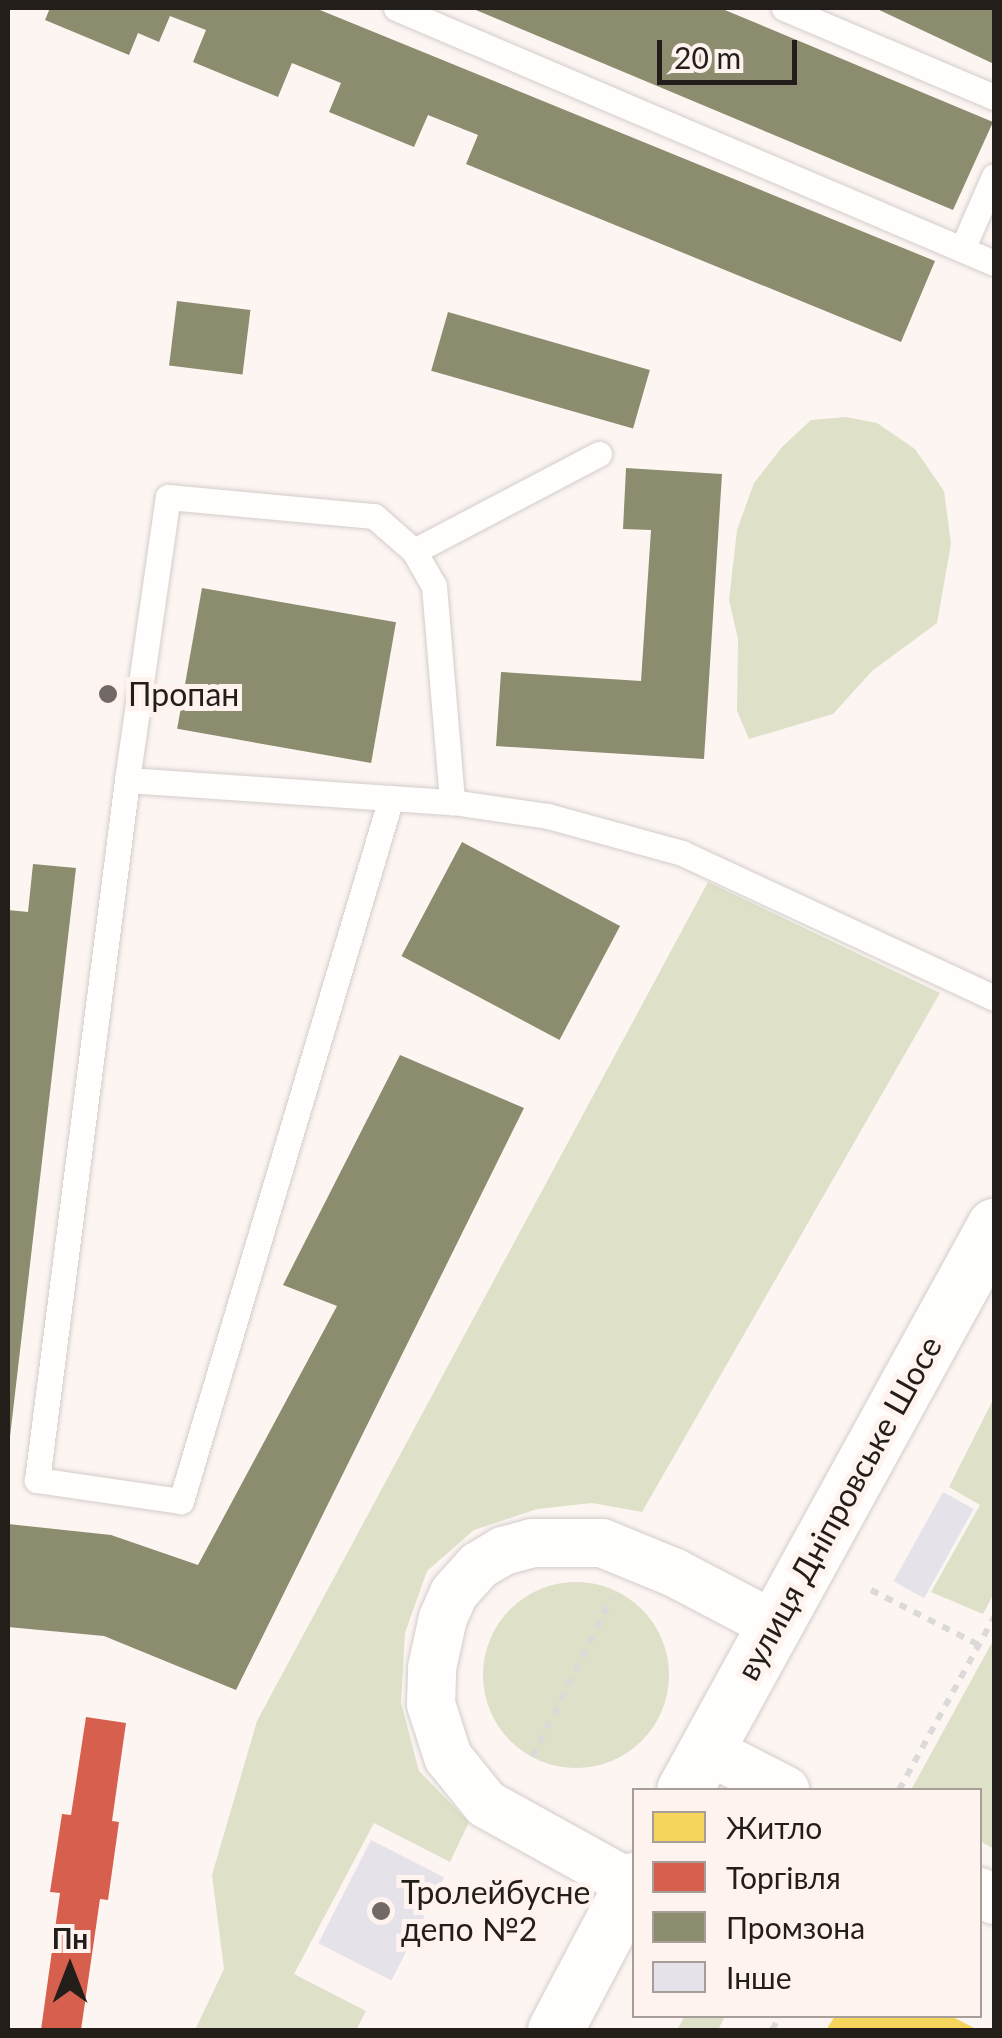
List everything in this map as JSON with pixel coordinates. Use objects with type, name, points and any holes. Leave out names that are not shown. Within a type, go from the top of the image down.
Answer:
[{"type":"main road","name":"вулиця Дніпровське Шосе","points":[[696,1770],[994,1226]]},
{"type":"main road","points":[[555,2030],[632,1884]]},
{"type":"street","points":[[632,1881],[486,1804],[448,1757],[432,1704],[432,1668],[454,1593],[478,1566],[503,1551],[532,1543],[602,1543],[675,1573],[774,1625]]},
{"type":"street","points":[[696,1770],[776,1788]]},
{"type":"lane","points":[[396,8],[994,263]]},
{"type":"lane","points":[[784,8],[994,97]]},
{"type":"lane","points":[[963,248],[994,176]]},
{"type":"lane","points":[[414,551],[599,454]]},
{"type":"lane","points":[[392,798],[181,1501],[37,1480],[127,780],[168,497],[374,516],[414,551],[434,586],[452,802]]},
{"type":"lane","points":[[127,780],[452,802],[548,816],[682,853],[994,998]]},
{"type":"path","points":[[871,1590],[979,1644]]},
{"type":"path","points":[[532,1757],[615,1591]]},
{"type":"path","points":[[900,1788],[994,1616]]},
{"type":"green space","points":[[846,417],[877,423],[915,449],[944,491],[951,544],[937,623],[872,671],[833,714],[749,739],[737,711],[738,639],[729,600],[737,530],[754,483],[782,447],[811,420]]},
{"type":"green space","points":[[708,882],[940,993],[642,1512],[592,1503],[537,1509],[474,1530],[427,1571],[405,1633],[401,1703],[419,1771],[469,1822],[450,1862],[374,1823],[294,1974],[366,2011],[356,2030],[195,2030],[224,1969],[212,1875],[257,1721]]},
{"type":"green space","points":[[994,1398],[994,1593],[983,1614],[931,1592],[980,1505],[949,1487]]},
{"type":"green space","points":[[576,1582],[611,1589],[642,1609],[662,1640],[669,1675],[662,1710],[642,1741],[611,1761],[576,1768],[541,1761],[510,1741],[490,1710],[483,1675],[490,1640],[510,1609],[541,1589]]},
{"type":"green space","points":[[994,1639],[994,1849],[982,1842],[982,1788],[912,1788]]},
{"type":"green space","points":[[684,2018],[724,2018],[718,2030],[677,2030]]},
{"type":"building: Житло","points":[[834,2018],[955,2018],[978,2030],[826,2030]]},
{"type":"building: Торгівля","points":[[86,1717],[126,1723],[112,1821],[119,1822],[108,1900],[100,1899],[81,2030],[41,2030],[60,1893],[50,1892],[62,1814],[71,1815]]},
{"type":"building: Промзона","points":[[50,8],[315,8],[935,261],[901,342],[466,164],[478,135],[428,115],[414,147],[329,112],[341,83],[292,63],[278,97],[193,62],[206,30],[170,16],[159,42],[138,33],[129,55],[45,20]]},
{"type":"building: Промзона","points":[[471,8],[720,8],[993,122],[953,210]]},
{"type":"building: Промзона","points":[[875,8],[994,8],[994,64]]},
{"type":"building: Промзона","points":[[177,301],[250,310],[243,375],[169,366]]},
{"type":"building: Промзона","points":[[448,312],[650,370],[633,429],[431,371]]},
{"type":"building: Промзона","points":[[626,468],[722,474],[704,759],[496,746],[501,672],[641,681],[651,530],[623,529]]},
{"type":"building: Промзона","points":[[202,588],[396,622],[371,763],[177,729]]},
{"type":"building: Промзона","points":[[462,842],[620,926],[559,1040],[401,956]]},
{"type":"building: Промзона","points":[[33,864],[76,868],[10,1437],[8,910],[28,912]]},
{"type":"building: Промзона","points":[[400,1055],[524,1108],[236,1690],[104,1636],[8,1627],[8,1524],[111,1535],[198,1565],[337,1306],[283,1285]]},
{"type":"building: Інше","points":[[943,1492],[974,1509],[924,1598],[894,1581]]},
{"type":"building: Інше","name":"Тролейбусне депо №2","points":[[371,1840],[444,1877],[391,1981],[318,1943]]},
{"type":"place","name":"Пропан","points":[[108,694]]},
{"type":"place","name":"Тролейбусне депо №2","points":[[381,1911]]}]
